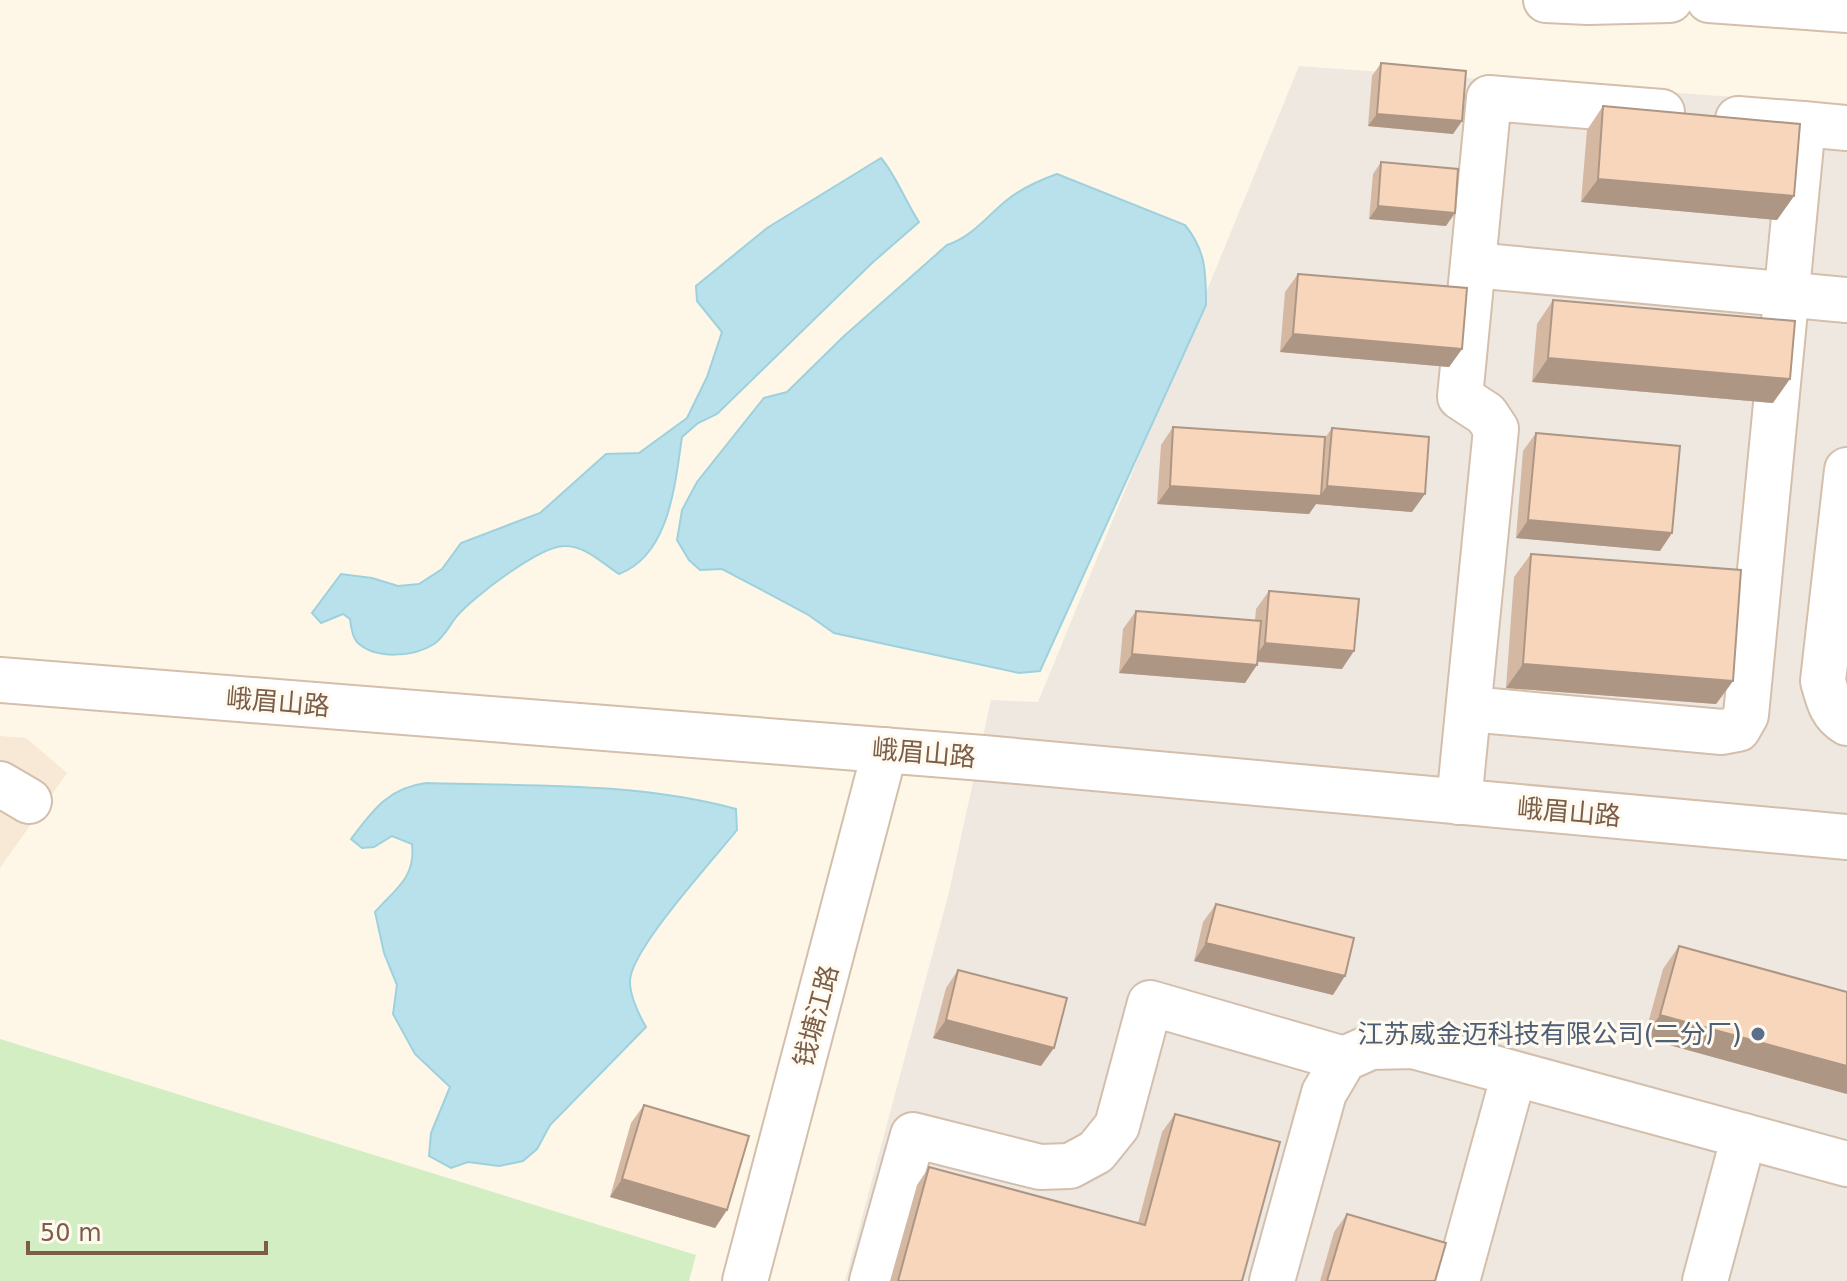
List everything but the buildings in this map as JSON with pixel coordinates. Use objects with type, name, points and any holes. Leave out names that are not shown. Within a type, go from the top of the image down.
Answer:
[{"type":"street","points":[[1546,0],[1670,0]]},
{"type":"street","points":[[1709,0],[1847,10]]},
{"type":"street","points":[[1459,802],[1496,429],[1486,414],[1460,397],[1489,98],[1847,128]]},
{"type":"street","points":[[1469,709],[1722,732],[1738,729],[1746,715],[1803,124]]},
{"type":"street","points":[[1473,265],[1847,300]]},
{"type":"street","points":[[1847,470],[1842,550],[1823,681],[1837,718],[1847,723]]},
{"type":"street","name":"峨眉山路","points":[[0,680],[885,750],[1847,837]]},
{"type":"street","name":"钱塘江路","points":[[745,1281],[885,750]]},
{"type":"street","points":[[872,1281],[913,1135],[1040,1167],[1070,1166],[1096,1152],[1117,1126],[1150,1003],[1344,1059]]},
{"type":"street","points":[[1272,1281],[1324,1093],[1344,1059],[1371,1047],[1413,1046],[1847,1164]]},
{"type":"street","points":[[1457,1281],[1514,1074]]},
{"type":"street","points":[[1705,1281],[1744,1136]]},
{"type":"shaded area","points":[[1299,66],[1847,105],[1847,1281],[845,1281],[948,896],[991,700],[1038,702]]},
{"type":"shaded area","points":[[0,736],[26,738],[67,773],[0,868]]},
{"type":"green space","points":[[0,1039],[696,1255],[689,1281],[0,1281]]},
{"type":"water","points":[[881,158],[919,222],[872,263],[717,414],[698,423],[682,437],[667,516],[660,534],[636,565],[619,574],[580,549],[565,546],[554,548],[524,563],[477,597],[434,644],[406,654],[384,654],[365,648],[355,640],[350,619],[343,614],[321,623],[312,613],[341,574],[372,578],[398,586],[419,584],[442,569],[461,543],[540,513],[606,454],[639,453],[687,418],[707,377],[722,332],[697,301],[696,286],[767,228]]},
{"type":"water","points":[[1057,174],[1185,225],[1201,253],[1206,305],[1040,671],[1019,673],[834,633],[807,614],[722,569],[700,570],[689,560],[677,540],[682,510],[697,482],[764,398],[787,392],[843,337],[947,245],[972,231],[1019,192]]},
{"type":"water","points":[[426,783],[621,790],[698,800],[736,809],[737,830],[659,926],[634,966],[631,992],[646,1027],[550,1125],[537,1149],[523,1161],[499,1166],[468,1162],[451,1168],[429,1156],[431,1133],[450,1087],[415,1054],[393,1014],[397,985],[384,953],[375,912],[407,874],[411,866],[412,844],[392,836],[374,847],[362,848],[351,839],[374,810],[391,795]]},
{"type":"place","name":"江苏威金迈科技有限公司(二分厂)","points":[[1758,1034]]}]
